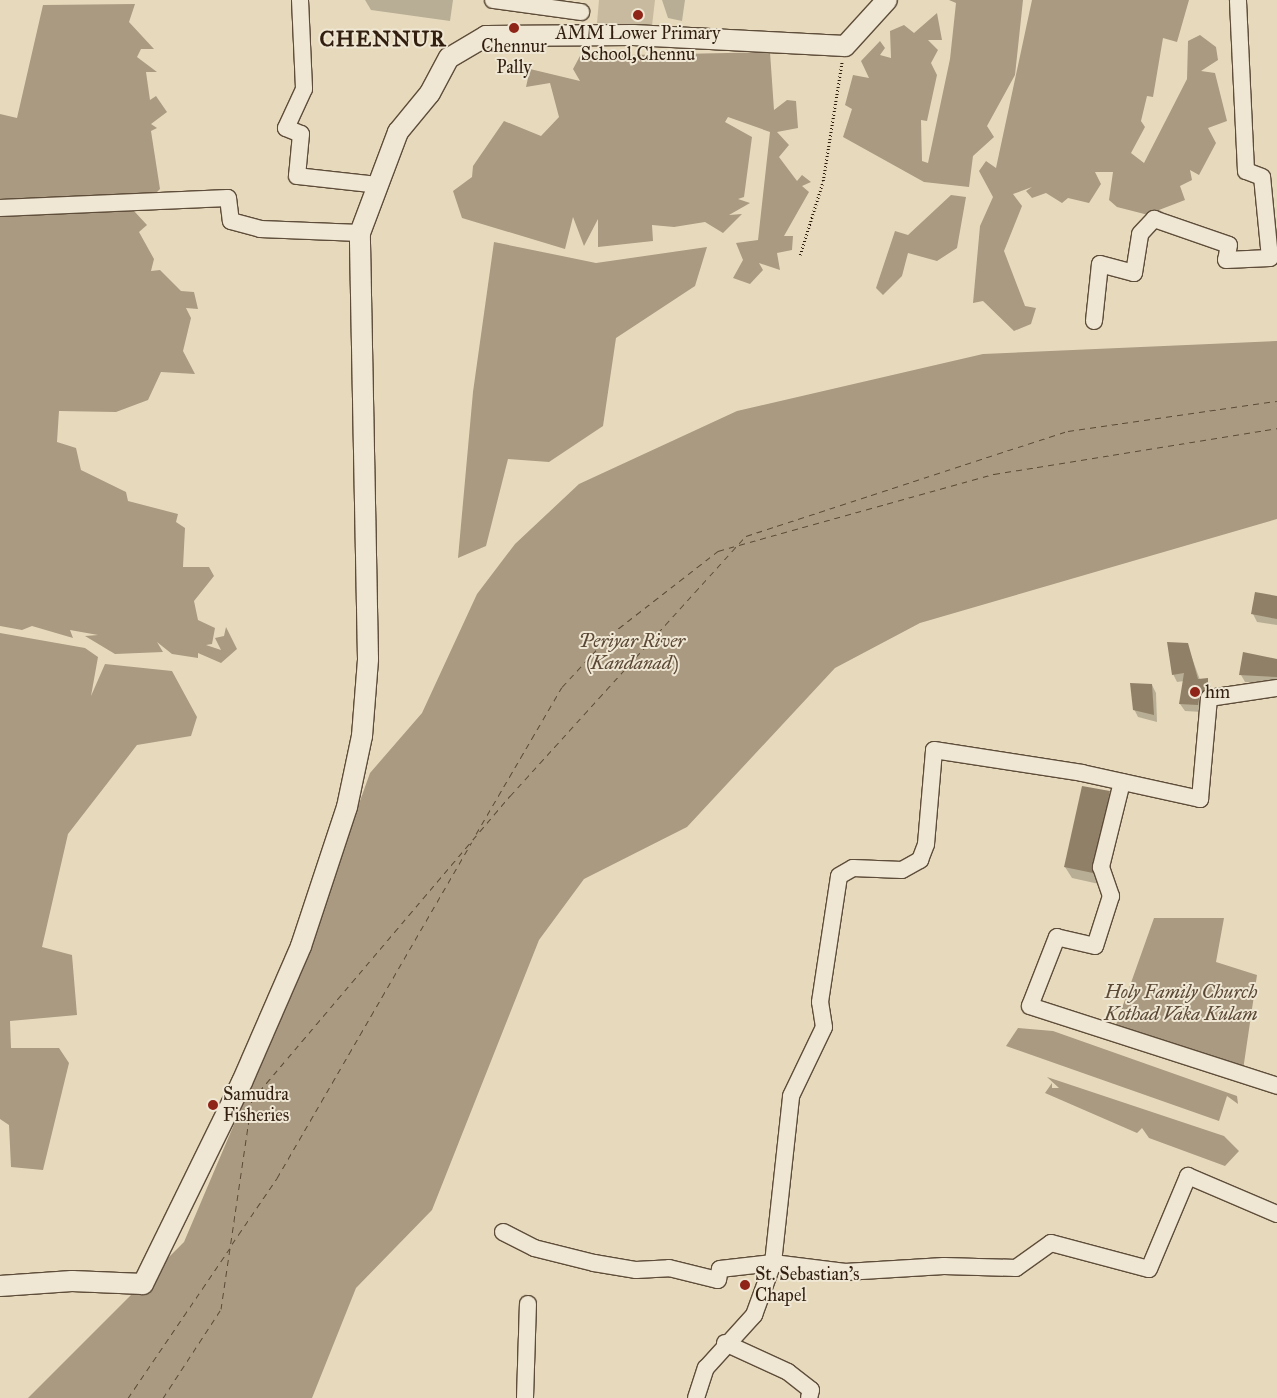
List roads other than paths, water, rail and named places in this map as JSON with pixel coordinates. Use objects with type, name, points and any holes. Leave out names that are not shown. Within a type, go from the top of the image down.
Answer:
[{"type":"street","points":[[300,0],[304,89],[286,128],[300,134],[296,176],[379,185]]},
{"type":"street","points":[[493,0],[582,6],[580,36]]},
{"type":"street","points":[[0,1286],[72,1281],[142,1284],[271,1021],[310,920],[347,807],[362,736],[368,659],[360,233],[398,132],[430,93],[449,58],[486,36],[580,36],[845,46],[887,0]]},
{"type":"street","points":[[1094,321],[1100,264],[1134,273],[1140,234],[1154,219],[1229,245],[1226,260],[1270,258],[1262,177],[1246,171],[1238,0]]},
{"type":"street","points":[[0,208],[228,198],[231,221],[260,229],[360,233]]},
{"type":"street","points":[[696,1398],[706,1368],[725,1343],[754,1315],[773,1263],[791,1096],[824,1027],[820,1002],[839,876],[853,868],[902,870],[920,860],[926,844],[934,750],[1122,782],[1200,799],[1209,698],[1277,688]]},
{"type":"street","points":[[1122,782],[1101,867],[1111,896],[1095,946],[1057,937],[1030,1006],[1277,1086]]},
{"type":"street","points":[[503,1232],[534,1248],[594,1263],[636,1270],[669,1268],[718,1280],[720,1269],[773,1263],[845,1272],[925,1266],[1016,1268],[1051,1243],[1149,1269],[1188,1176],[1277,1214]]},
{"type":"street","points":[[525,1398],[528,1304]]},
{"type":"street","points":[[725,1343],[788,1372],[811,1390],[809,1398]]},
{"type":"water","points":[[949,0],[1023,0],[1015,75],[987,126],[994,137],[973,156],[969,187],[924,182],[843,137],[852,109],[845,105],[853,75],[869,78],[861,61],[880,41],[885,48],[880,55],[891,58],[890,31],[904,25],[914,33],[937,13],[942,40],[928,40],[938,50],[931,63],[937,75],[927,121],[921,120],[922,161],[928,163],[950,59],[956,3]]},
{"type":"water","points":[[1032,0],[1189,0],[1177,42],[1163,38],[1153,97],[1147,96],[1141,121],[1145,127],[1131,153],[1144,163],[1187,79],[1188,41],[1200,35],[1216,47],[1218,60],[1201,71],[1215,73],[1227,121],[1208,128],[1216,143],[1199,175],[1190,170],[1192,180],[1180,186],[1185,200],[1159,210],[1163,212],[1160,218],[1117,207],[1109,200],[1113,172],[1095,172],[1101,184],[1089,203],[1068,198],[1062,203],[1046,193],[1032,198],[1026,191],[1032,187],[1013,194],[1022,206],[1004,251],[1025,306],[1036,308],[1031,324],[1014,331],[983,301],[973,303],[980,226],[993,197],[979,171],[986,161],[996,168]]},
{"type":"water","points":[[135,4],[129,22],[154,49],[141,49],[137,57],[157,72],[146,72],[150,100],[156,96],[167,112],[151,124],[157,128],[151,131],[160,189],[152,197],[0,204],[0,114],[17,118],[43,5]]},
{"type":"water","points":[[770,52],[774,110],[787,100],[796,101],[798,128],[777,132],[789,145],[779,157],[797,181],[802,175],[811,182],[802,186],[809,192],[784,236],[793,236],[792,250],[777,253],[780,270],[759,263],[763,270],[750,284],[733,278],[743,260],[736,243],[758,240],[770,132],[728,117],[725,122],[752,137],[744,197],[738,199],[750,203],[729,215],[742,214],[723,233],[705,222],[674,227],[652,225],[653,241],[598,247],[598,219],[584,246],[573,217],[565,249],[462,218],[453,191],[472,177],[473,166],[504,121],[541,136],[559,117],[550,83],[526,87],[530,69],[580,81],[573,69],[580,56]]},
{"type":"water","points":[[951,195],[966,197],[957,248],[937,261],[908,253],[902,276],[883,295],[876,288],[895,231],[908,235]]},
{"type":"water","points":[[134,211],[147,225],[139,232],[154,259],[151,271],[160,270],[181,291],[194,292],[198,309],[186,308],[191,318],[183,351],[195,374],[161,372],[148,400],[116,412],[59,411],[57,442],[76,448],[81,470],[126,492],[128,501],[178,514],[176,522],[185,528],[183,567],[209,567],[214,576],[194,601],[198,620],[215,628],[212,644],[206,645],[221,650],[215,638],[224,636],[226,627],[237,649],[221,663],[198,653],[198,658],[172,654],[157,642],[163,652],[115,654],[85,636],[98,635],[70,630],[73,638],[32,626],[22,630],[0,626],[0,216]]},
{"type":"water","points":[[494,242],[596,263],[707,247],[695,286],[616,338],[603,426],[549,462],[508,459],[486,546],[458,558],[473,392]]},
{"type":"water","name":"Periyar River (Kandanad)","points":[[1277,341],[1277,519],[920,623],[835,668],[687,827],[584,879],[539,940],[432,1210],[356,1288],[312,1398],[28,1398],[184,1242],[298,974],[370,773],[422,713],[477,594],[515,544],[579,484],[737,411],[983,354]]},
{"type":"water","points":[[0,633],[85,648],[98,657],[91,696],[105,664],[172,671],[197,717],[191,736],[137,745],[68,834],[42,947],[72,955],[77,1015],[10,1021],[11,1048],[59,1048],[69,1063],[43,1170],[11,1167],[9,1125],[0,1119]]},
{"type":"water","name":"Holy Family Church Kothad Vaka Kulam","points":[[1154,918],[1224,918],[1216,962],[1257,975],[1242,1077],[1111,1039]]},
{"type":"water","points":[[1018,1028],[1053,1031],[1237,1096],[1238,1104],[1227,1096],[1219,1121],[1006,1046]]},
{"type":"water","points":[[1047,1077],[1224,1136],[1239,1151],[1225,1166],[1149,1138],[1142,1128],[1137,1133],[1045,1093],[1052,1083],[1052,1088],[1059,1088]]},
{"type":"place","name":"AMM Lower Primary School,Chennu","points":[[638,15]]},
{"type":"place","name":"Chennur Pally","points":[[514,28]]},
{"type":"place","name":"hm","points":[[1195,692]]},
{"type":"place","name":"Samudra Fisheries","points":[[213,1105]]},
{"type":"place","name":"St. Sebastian's Chapel","points":[[745,1285]]},
{"type":"district","name":"CHENNUR","points":[[383,39]]}]
